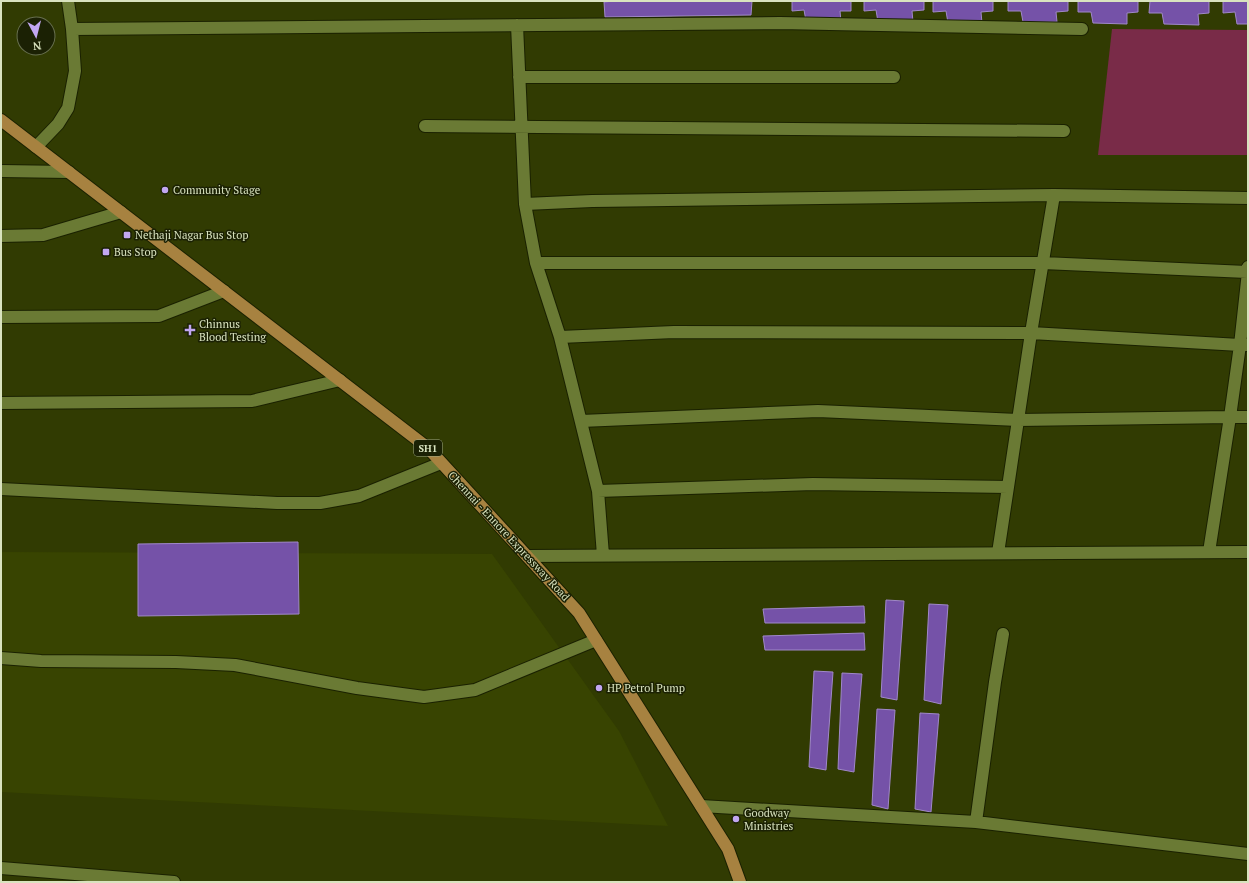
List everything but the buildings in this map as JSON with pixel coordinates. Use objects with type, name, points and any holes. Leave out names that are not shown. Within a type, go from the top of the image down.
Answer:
[{"type":"main road","name":"Chennai - Ennore Expressway Road","points":[[1,120],[428,448],[579,613],[728,849],[740,882]]},
{"type":"street","points":[[36,147],[58,124],[68,108],[75,71],[68,1]]},
{"type":"street","points":[[72,29],[780,24],[1082,29]]},
{"type":"street","points":[[517,25],[525,204],[536,264],[560,337],[598,491],[603,555]]},
{"type":"street","points":[[519,77],[894,77]]},
{"type":"street","points":[[425,126],[1064,132]]},
{"type":"street","points":[[1,171],[69,172]]},
{"type":"street","points":[[525,204],[592,201],[1054,195],[1248,198]]},
{"type":"street","points":[[998,553],[1031,333],[1054,195]]},
{"type":"street","points":[[1,236],[43,235],[121,212]]},
{"type":"street","points":[[536,264],[1043,263],[1248,270],[1244,345],[1230,417],[1209,552]]},
{"type":"street","points":[[1,317],[159,316],[224,291]]},
{"type":"street","points":[[560,337],[674,332],[1031,333],[1244,345]]},
{"type":"street","points":[[1,403],[252,402],[340,380]]},
{"type":"street","points":[[581,422],[818,411],[1018,420],[1248,417]]},
{"type":"street","points":[[1,489],[278,503],[320,503],[359,496],[441,463]]},
{"type":"street","points":[[598,491],[813,484],[1008,487]]},
{"type":"street","points":[[527,556],[1248,552]]},
{"type":"street","points":[[976,822],[1003,634]]},
{"type":"street","points":[[1,658],[41,661],[176,662],[235,665],[357,688],[424,696],[475,690],[596,640]]},
{"type":"street","points":[[701,806],[976,822],[1248,854]]},
{"type":"street","points":[[1,868],[174,882]]},
{"type":"shaded area","points":[[1112,29],[1248,30],[1248,155],[1098,155]]},
{"type":"shaded area","points":[[1,552],[492,554],[619,731],[668,826],[1,792]]},
{"type":"place","name":"Community Stage","points":[[165,190]]},
{"type":"place","name":"Nethaji Nagar Bus Stop","points":[[127,235]]},
{"type":"place","name":"Bus Stop","points":[[106,252]]},
{"type":"place","name":"Chinnus Blood Testing","points":[[190,330]]},
{"type":"place","name":"HP Petrol Pump","points":[[599,688]]},
{"type":"place","name":"Goodway Ministries","points":[[736,819]]}]
